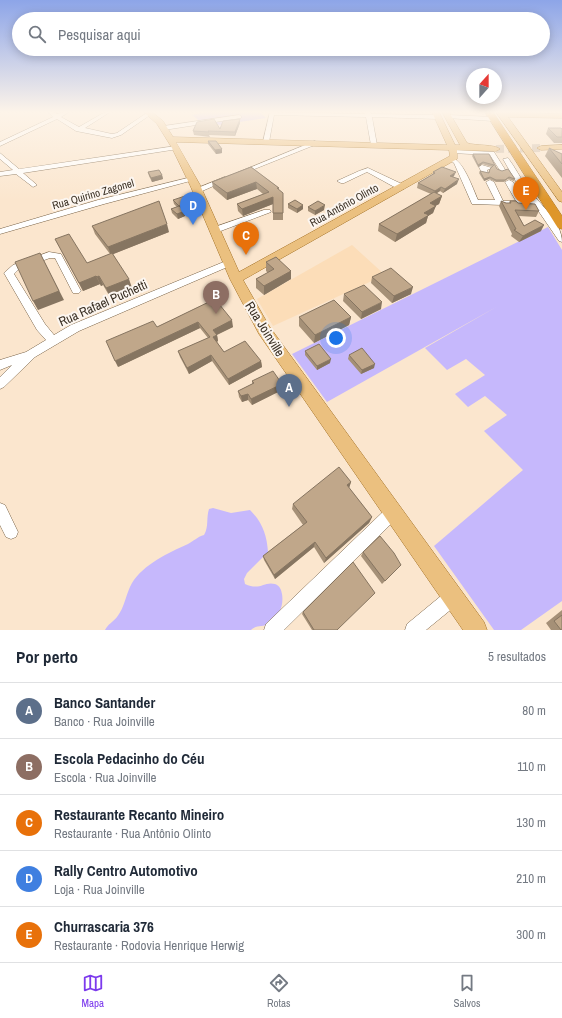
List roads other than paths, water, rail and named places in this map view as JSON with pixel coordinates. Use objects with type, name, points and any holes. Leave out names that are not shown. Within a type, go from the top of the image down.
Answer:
[{"type":"highway","points":[[510,141],[562,225]]},
{"type":"highway","points":[[514,141],[562,213]]},
{"type":"main road","name":"Rua Joinville","points":[[172,141],[192,179],[236,279],[253,312],[277,349],[392,513],[476,630]]},
{"type":"main road","points":[[247,141],[374,145],[453,153],[476,148]]},
{"type":"main road","points":[[449,141],[453,153]]},
{"type":"main road","points":[[461,141],[462,144],[476,148],[496,149]]},
{"type":"main road","points":[[517,141],[562,199]]},
{"type":"main road","points":[[541,148],[562,147]]},
{"type":"main road","name":"Rua Antônio Olinto","points":[[236,279],[401,187],[453,153]]},
{"type":"street","points":[[197,190],[315,143]]},
{"type":"street","points":[[0,174],[176,148]]},
{"type":"street","points":[[515,152],[495,169],[492,153],[453,153],[475,202],[520,201],[538,204]]},
{"type":"street","points":[[0,155],[33,185]]},
{"type":"street","points":[[506,159],[526,190],[538,204],[562,239]]},
{"type":"street","points":[[341,181],[368,170],[401,187]]},
{"type":"street","name":"Rua Quirino Zagonel","points":[[0,232],[96,203],[192,179]]},
{"type":"street","points":[[490,182],[500,202]]},
{"type":"street","points":[[509,182],[520,201]]},
{"type":"street","points":[[520,201],[526,190]]},
{"type":"street","points":[[215,230],[267,212]]},
{"type":"street","points":[[52,340],[41,327],[9,273],[16,267],[54,254],[58,256],[76,291]]},
{"type":"street","name":"Rua Rafael Puchetti","points":[[0,384],[31,354],[52,340],[88,322],[229,263]]},
{"type":"street","points":[[0,365],[31,354]]},
{"type":"street","points":[[0,510],[11,532]]},
{"type":"street","points":[[272,630],[392,513]]},
{"type":"street","points":[[413,630],[453,597]]},
{"type":"tunnel","points":[[496,149],[541,148]]},
{"type":"place","name":"Churrascaria 376","points":[[526,210]]},
{"type":"place","name":"Rally Centro Automotivo","points":[[193,225]]},
{"type":"place","name":"Restaurante Recanto Mineiro","points":[[246,255]]},
{"type":"place","name":"Escola Pedacinho do Céu","points":[[216,314]]},
{"type":"place","name":"Banco Santander","points":[[289,407]]}]
